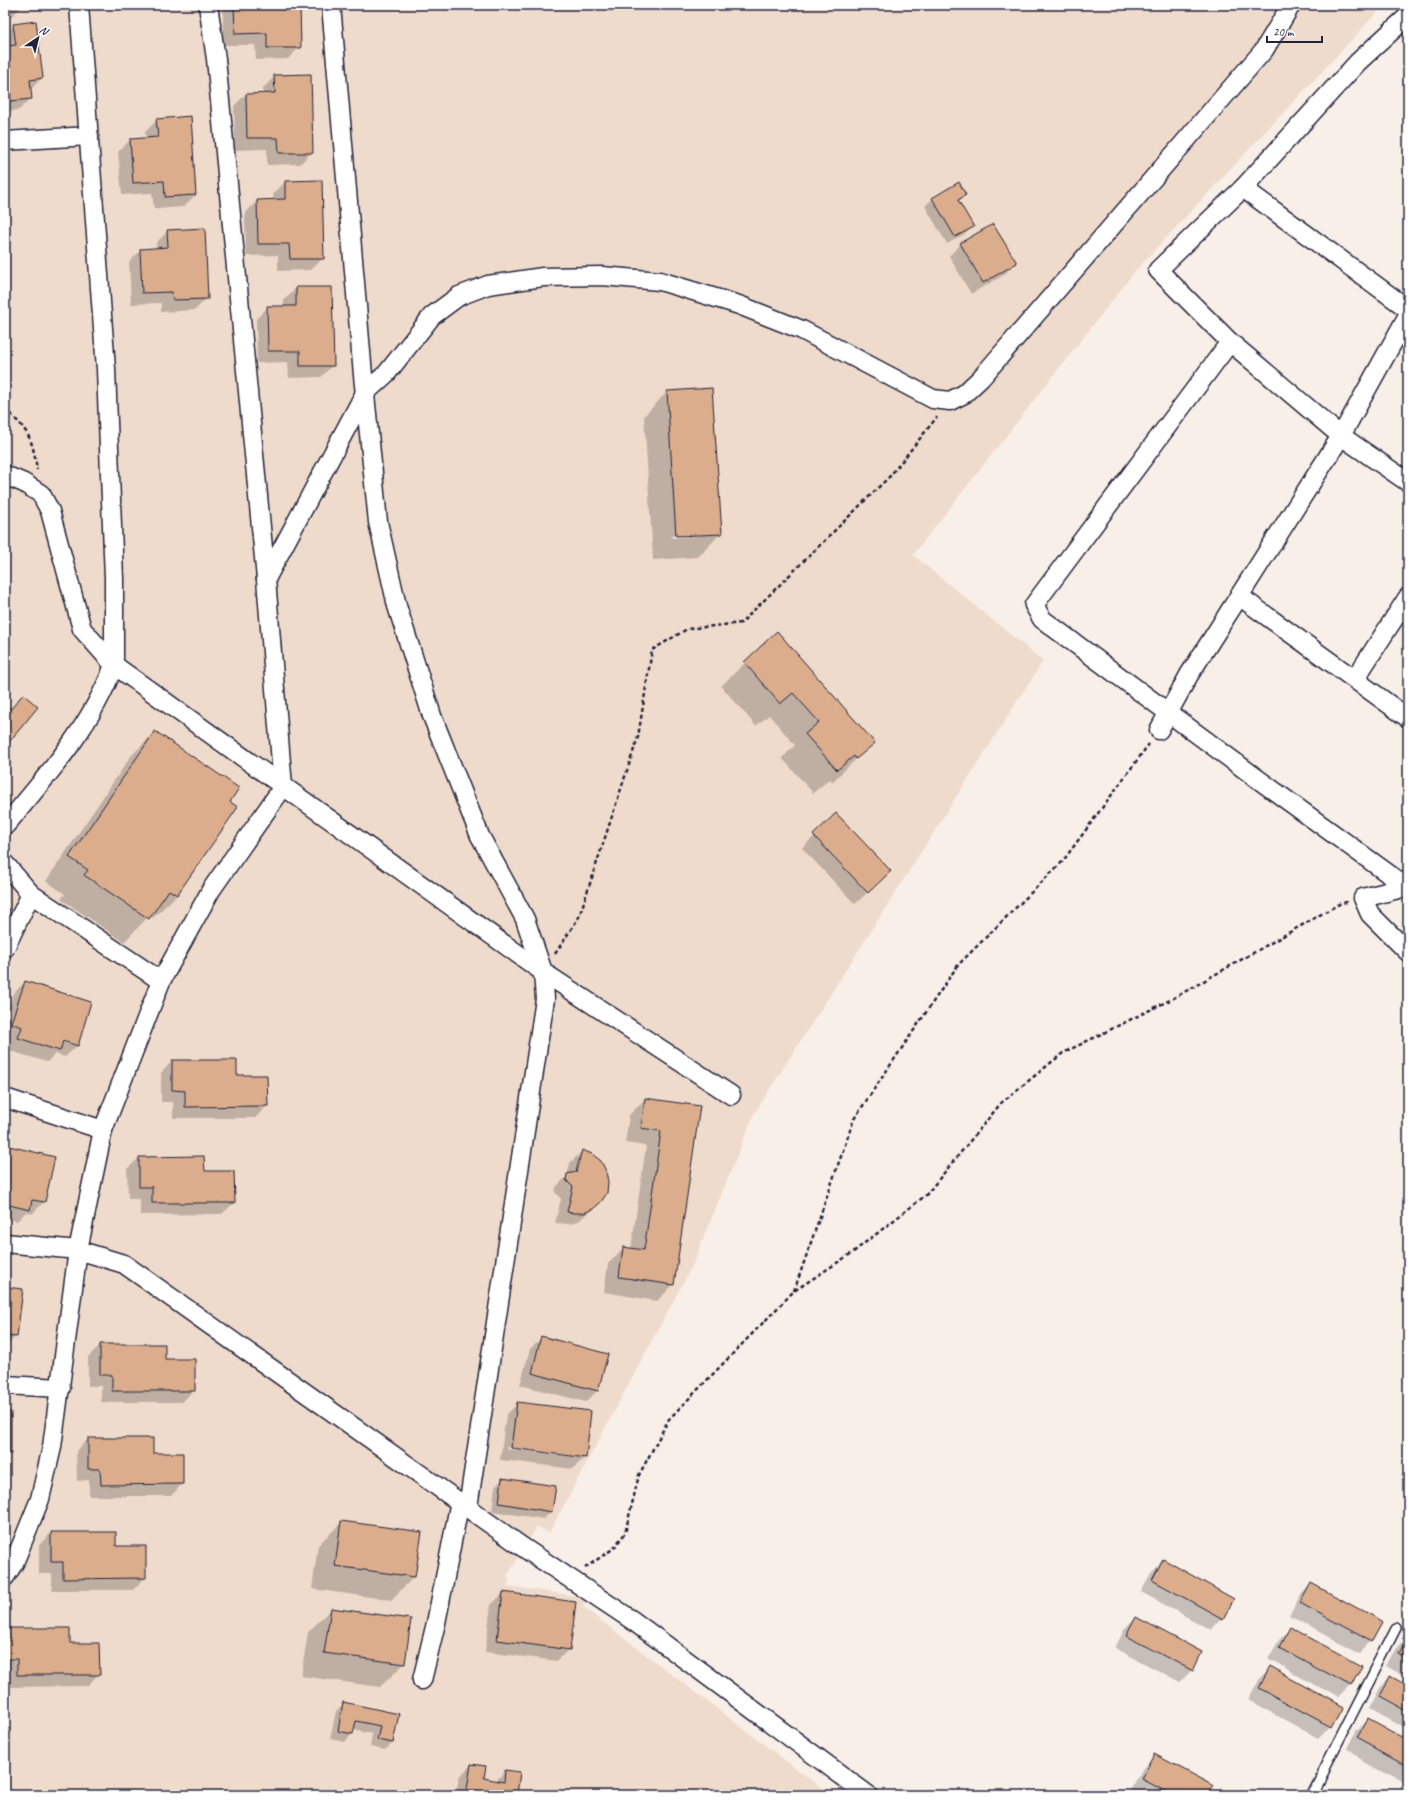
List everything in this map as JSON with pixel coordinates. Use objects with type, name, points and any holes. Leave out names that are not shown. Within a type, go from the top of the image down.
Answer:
[{"type":"street","points":[[5,826],[64,756],[106,687],[114,665],[114,579],[106,369],[79,5]]},
{"type":"street","points":[[5,1577],[14,1563],[40,1499],[52,1447],[78,1250],[103,1130],[161,981],[210,890],[283,787],[266,579],[216,59],[208,5]]},
{"type":"street","points":[[331,5],[365,393],[378,522],[397,606],[437,730],[480,836],[525,919],[543,972],[545,999],[464,1504],[422,1680]]},
{"type":"street","points":[[266,579],[365,393],[387,373],[432,316],[459,296],[488,285],[543,277],[602,276],[660,281],[739,305],[802,330],[933,399],[950,401],[964,394],[981,378],[1264,50],[1288,14],[1291,5]]},
{"type":"street","points":[[1408,16],[1358,62],[1244,188],[1158,270],[1230,342],[1341,436],[1408,482]]},
{"type":"street","points":[[5,141],[89,136]]},
{"type":"street","points":[[1244,188],[1408,309]]},
{"type":"street","points":[[1159,730],[1189,675],[1341,436],[1408,315]]},
{"type":"street","points":[[1230,342],[1034,605],[1042,619],[1407,886]]},
{"type":"street","points":[[5,475],[24,482],[41,494],[50,511],[82,629],[114,665],[543,972],[731,1095]]},
{"type":"street","points":[[1239,596],[1408,718]]},
{"type":"street","points":[[1355,679],[1408,597]]},
{"type":"street","points":[[5,864],[31,894],[161,981]]},
{"type":"street","points":[[1407,886],[1363,898],[1370,914],[1408,952]]},
{"type":"street","points":[[5,948],[31,894]]},
{"type":"street","points":[[5,1098],[103,1130]]},
{"type":"street","points":[[5,1243],[78,1250],[124,1264],[569,1578],[632,1620],[868,1795]]},
{"type":"street","points":[[5,1385],[60,1388]]},
{"type":"lane","points":[[1311,1795],[1396,1628]]},
{"type":"path","points":[[543,972],[579,917],[638,737],[652,650],[687,629],[741,623],[890,476],[950,401]]},
{"type":"path","points":[[5,409],[23,426],[33,445],[41,494]]},
{"type":"path","points":[[794,1292],[854,1119],[958,965],[1062,861],[1159,730]]},
{"type":"path","points":[[569,1578],[614,1548],[625,1533],[639,1475],[669,1419],[794,1292],[852,1253],[926,1195],[1001,1103],[1063,1053],[1172,999],[1341,903],[1363,898]]},
{"type":"shaded area","points":[[5,5],[1384,5],[1136,270],[913,555],[1043,661],[754,1114],[692,1266],[549,1533],[537,1527],[507,1576],[510,1579],[507,1586],[583,1597],[585,1602],[583,1607],[831,1795],[5,1795]]},
{"type":"building","points":[[5,5],[24,5],[5,7]]},
{"type":"building","points":[[234,5],[300,5],[301,48],[267,48],[267,33],[235,34]]},
{"type":"building","points":[[36,21],[43,78],[30,80],[32,99],[11,101],[10,90],[5,90],[5,46],[16,45],[13,24]]},
{"type":"building","points":[[311,74],[313,153],[279,153],[278,138],[247,138],[246,94],[275,93],[274,75]]},
{"type":"building","points":[[191,116],[196,195],[165,197],[164,181],[133,183],[130,139],[158,137],[156,119]]},
{"type":"building","points":[[322,180],[324,259],[290,259],[289,244],[258,244],[257,200],[285,199],[285,181]]},
{"type":"building","points":[[959,182],[966,195],[958,200],[974,227],[955,237],[932,198]]},
{"type":"building","points":[[993,224],[1017,263],[983,283],[960,243]]},
{"type":"building","points":[[205,228],[208,299],[173,300],[172,292],[142,293],[140,249],[168,247],[167,230]]},
{"type":"building","points":[[296,287],[332,287],[334,366],[300,366],[300,351],[268,351],[267,306],[296,306]]},
{"type":"building","points":[[712,388],[722,534],[676,536],[667,391]]},
{"type":"building","points":[[777,631],[875,743],[856,759],[854,756],[837,770],[805,734],[819,722],[793,693],[780,704],[744,662]]},
{"type":"building","points":[[23,694],[38,707],[5,747],[5,704],[11,709]]},
{"type":"building","points":[[155,731],[239,788],[230,802],[238,807],[177,895],[169,890],[149,919],[84,875],[88,870],[69,857]]},
{"type":"building","points":[[836,813],[891,871],[868,893],[813,835]]},
{"type":"building","points":[[25,981],[91,1002],[78,1046],[63,1041],[60,1051],[18,1038],[22,1027],[11,1023]]},
{"type":"building","points":[[172,1060],[237,1060],[237,1075],[267,1075],[268,1106],[185,1107],[185,1091],[172,1090]]},
{"type":"building","points":[[645,1098],[700,1106],[674,1285],[619,1277],[623,1247],[644,1250],[661,1131],[641,1128]]},
{"type":"building","points":[[5,1145],[55,1157],[45,1202],[32,1200],[30,1210],[5,1204]]},
{"type":"building","points":[[582,1150],[592,1154],[601,1161],[606,1171],[608,1182],[607,1193],[601,1202],[593,1209],[584,1213],[567,1212],[573,1187],[566,1180],[567,1174],[576,1172]]},
{"type":"building","points":[[204,1156],[205,1171],[234,1171],[235,1203],[152,1203],[152,1187],[139,1187],[139,1157]]},
{"type":"building","points":[[5,1287],[23,1289],[17,1337],[5,1336]]},
{"type":"building","points":[[541,1336],[608,1354],[598,1391],[532,1373]]},
{"type":"building","points":[[100,1344],[165,1344],[165,1359],[195,1359],[195,1391],[112,1391],[112,1375],[100,1375]]},
{"type":"building","points":[[517,1402],[591,1411],[586,1458],[511,1448]]},
{"type":"building","points":[[5,1412],[11,1412],[11,1454],[5,1453]]},
{"type":"building","points":[[88,1438],[153,1438],[153,1453],[183,1453],[183,1484],[101,1485],[100,1469],[88,1469]]},
{"type":"building","points":[[502,1478],[556,1486],[552,1512],[499,1503]]},
{"type":"building","points":[[341,1521],[422,1532],[415,1577],[335,1566]]},
{"type":"building","points":[[51,1532],[116,1532],[116,1546],[146,1546],[146,1578],[63,1579],[63,1562],[51,1562]]},
{"type":"building","points":[[1163,1559],[1234,1599],[1223,1619],[1152,1580]]},
{"type":"building","points":[[1311,1583],[1383,1622],[1372,1642],[1300,1603]]},
{"type":"building","points":[[503,1592],[576,1602],[570,1650],[497,1640]]},
{"type":"building","points":[[331,1608],[411,1619],[405,1664],[324,1653]]},
{"type":"building","points":[[1136,1617],[1202,1652],[1193,1671],[1126,1636]]},
{"type":"building","points":[[1290,1627],[1362,1666],[1351,1686],[1279,1647]]},
{"type":"building","points":[[5,1628],[70,1628],[70,1643],[99,1643],[100,1675],[17,1675],[17,1659],[5,1659]]},
{"type":"building","points":[[1408,1638],[1408,1659],[1399,1654]]},
{"type":"building","points":[[1270,1667],[1342,1707],[1331,1727],[1259,1688]]},
{"type":"building","points":[[1390,1676],[1408,1686],[1408,1712],[1379,1696]]},
{"type":"building","points":[[343,1702],[399,1714],[393,1743],[377,1740],[380,1726],[356,1721],[353,1734],[338,1731]]},
{"type":"building","points":[[1368,1719],[1408,1741],[1408,1767],[1357,1739]]},
{"type":"building","points":[[1154,1754],[1213,1785],[1207,1795],[1172,1795],[1142,1779]]},
{"type":"building","points":[[471,1764],[486,1766],[484,1778],[504,1782],[505,1770],[520,1772],[517,1795],[466,1795]]}]
